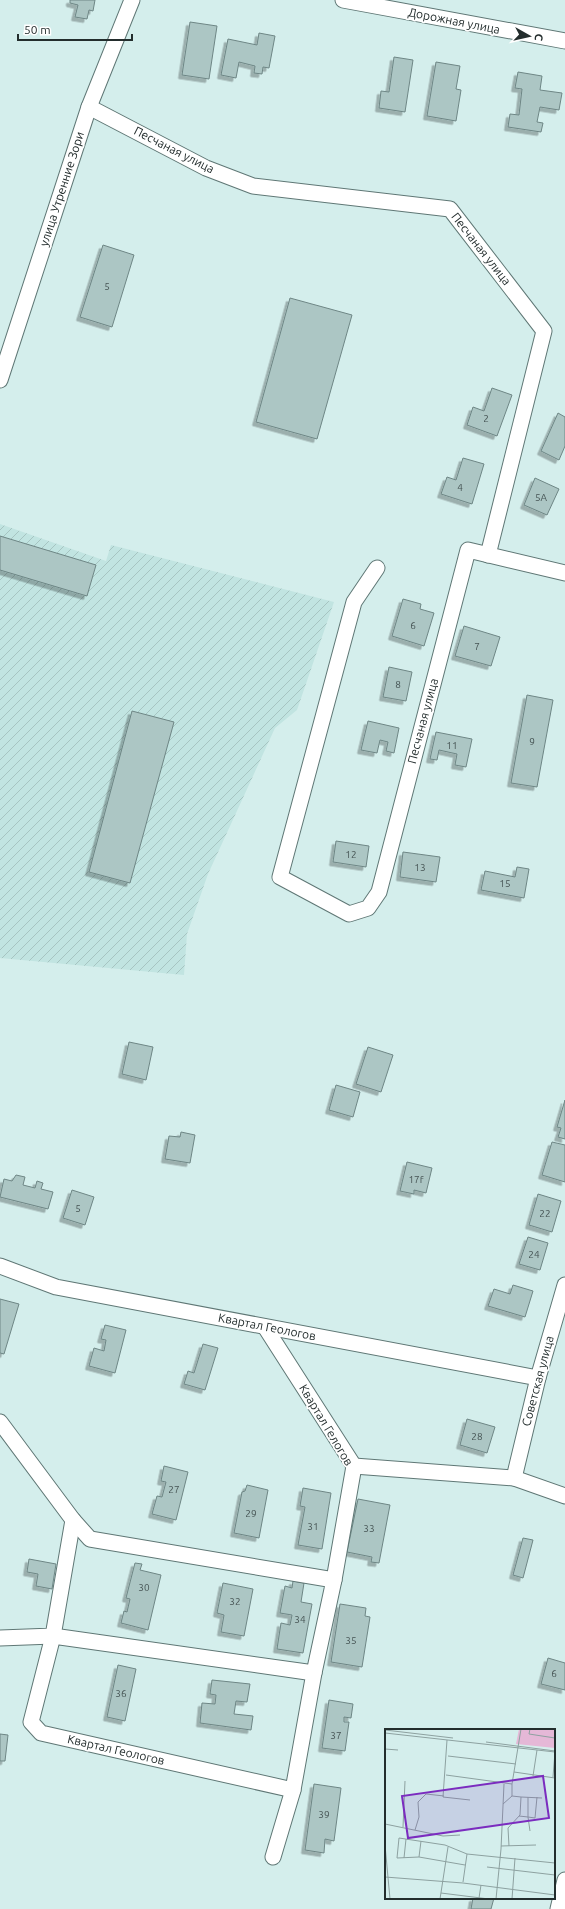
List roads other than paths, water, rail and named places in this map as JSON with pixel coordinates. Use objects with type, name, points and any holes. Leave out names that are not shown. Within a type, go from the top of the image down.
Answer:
[{"type":"street","name":"улица Утренние Зори","points":[[0,380],[89,107],[132,0]]},
{"type":"street","name":"Дорожная улица","points":[[344,0],[565,41]]},
{"type":"street","name":"Песчаная улица","points":[[89,107],[206,168],[253,186],[450,208],[544,331],[488,555],[468,550],[379,892],[368,908],[349,914],[280,877],[354,602],[377,568]]},
{"type":"street","points":[[488,555],[565,573]]},
{"type":"street","name":"Квартал Геологов","points":[[0,1266],[56,1287],[538,1378]]},
{"type":"street","name":"Советская улица","points":[[514,1478],[538,1378],[565,1285]]},
{"type":"street","name":"Квартал Гелогов","points":[[265,1327],[354,1466],[334,1580]]},
{"type":"street","points":[[0,1422],[90,1539],[334,1580],[314,1673],[293,1790],[273,1857]]},
{"type":"street","points":[[354,1466],[514,1478],[565,1496]]},
{"type":"street","name":"Квартал Геологов","points":[[74,1520],[53,1636],[30,1722],[42,1733],[293,1790]]},
{"type":"street","points":[[0,1638],[53,1636],[314,1673]]},
{"type":"street","points":[[558,1909],[565,1880]]}]
